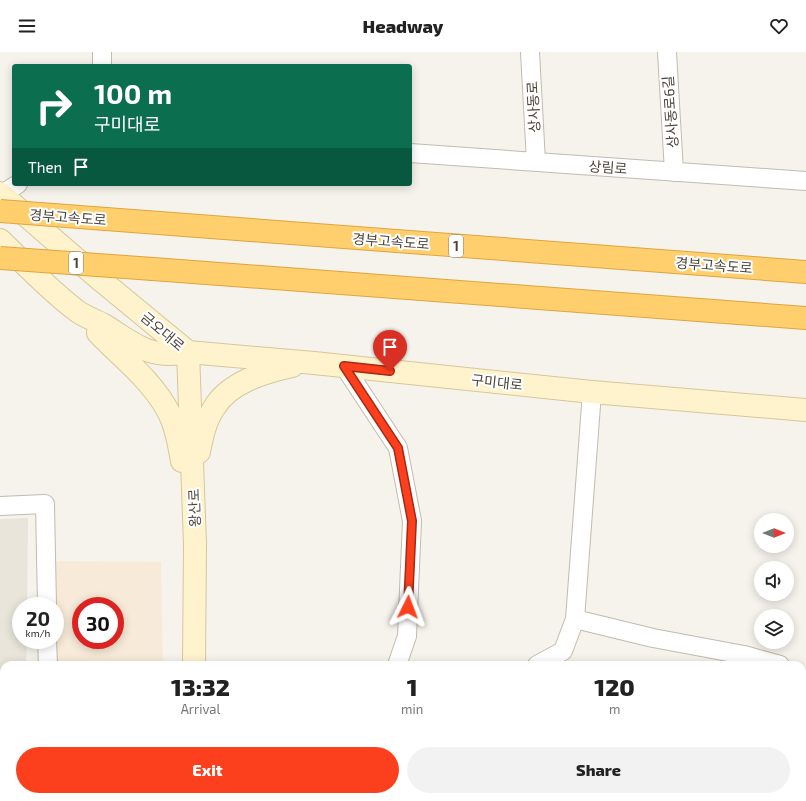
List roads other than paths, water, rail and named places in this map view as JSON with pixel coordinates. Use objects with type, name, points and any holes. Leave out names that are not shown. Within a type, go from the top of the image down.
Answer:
[{"type":"highway","name":"경부고속도로","points":[[5,196],[106,219],[806,272]]},
{"type":"highway","name":"1","points":[[0,258],[806,318]]},
{"type":"main road","name":"금오대로","points":[[5,196],[96,277],[188,352]]},
{"type":"main road","name":"금오대로","points":[[0,240],[54,292],[78,312],[103,324],[131,344],[147,352],[168,355],[188,352]]},
{"type":"main road","points":[[78,312],[145,380],[170,414],[177,435],[195,544]]},
{"type":"main road","name":"구미대로","points":[[188,352],[314,362],[592,392],[806,410]]},
{"type":"main road","name":"왕산로","points":[[188,352],[195,544],[194,661]]},
{"type":"main road","points":[[193,485],[208,419],[221,399],[242,384],[263,374],[294,365],[314,362]]},
{"type":"street","points":[[102,52],[102,64]]},
{"type":"street","name":"상사동로","points":[[530,52],[536,162]]},
{"type":"street","name":"상사동로6길","points":[[666,52],[674,172]]},
{"type":"street","name":"상림로","points":[[412,153],[806,181]]},
{"type":"street","points":[[344,366],[398,448],[412,521],[407,636],[398,661]]},
{"type":"street","points":[[554,661],[567,658],[575,619],[592,392]]},
{"type":"street","points":[[0,506],[45,504],[47,597]]},
{"type":"street","points":[[575,619],[653,638],[744,654],[767,661]]},
{"type":"street","points":[[47,649],[48,661]]},
{"type":"street","points":[[806,697],[806,717]]}]
